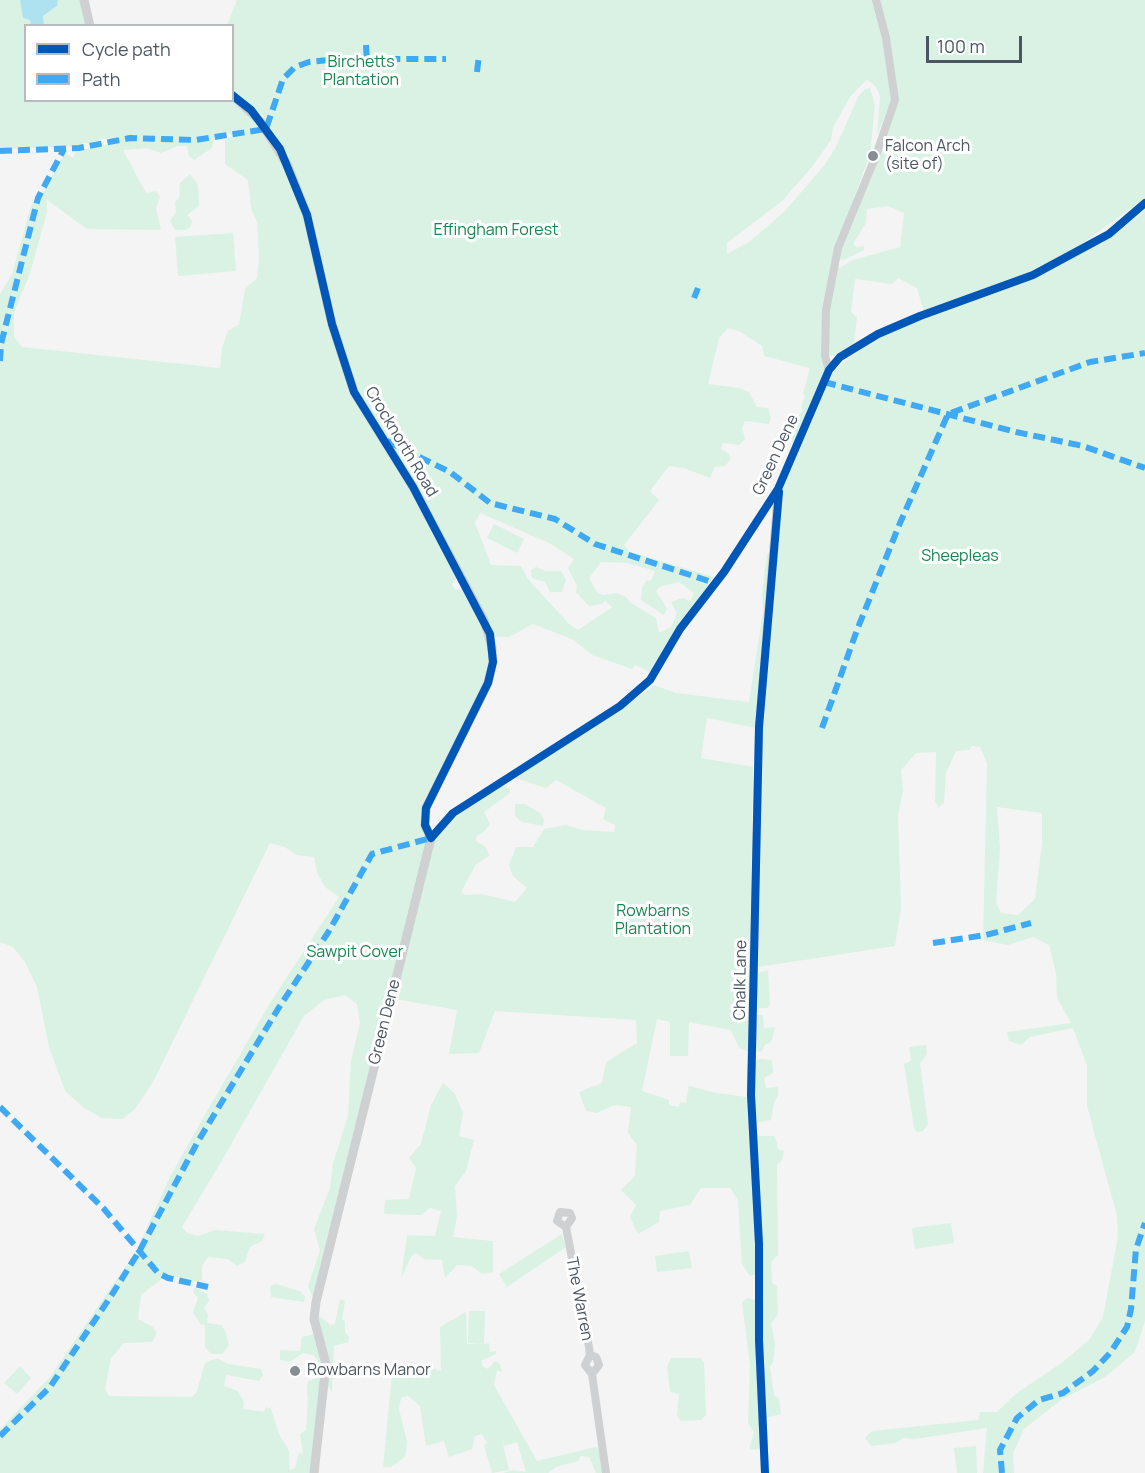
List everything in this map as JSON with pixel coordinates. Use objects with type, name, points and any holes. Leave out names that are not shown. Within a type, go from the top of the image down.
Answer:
[{"type":"street","points":[[84,0],[90,24]]},
{"type":"street","points":[[829,370],[825,356],[826,310],[838,248],[875,158],[895,100],[886,38],[876,0]]},
{"type":"street","name":"Crocknorth Road","points":[[234,97],[251,110],[280,149],[307,215],[332,324],[354,392],[413,487],[490,634],[493,662],[488,683],[426,808],[425,825],[431,838]]},
{"type":"street","name":"Green Dene","points":[[314,1473],[326,1364],[315,1329],[316,1302],[431,838],[453,813],[640,690],[650,680],[680,628],[724,572],[778,489],[829,370],[840,357],[878,334],[920,316],[1033,275],[1079,252],[1108,234],[1145,204]]},
{"type":"street","name":"Chalk Lane","points":[[765,1473],[759,1340],[759,1244],[750,1095],[759,727],[778,489]]},
{"type":"street","name":"The Warren","points":[[566,1227],[590,1355],[585,1365],[592,1374],[606,1473]]},
{"type":"green space","name":"Effingham Forest","points":[[0,0],[20,0],[23,18],[30,20],[31,24],[24,24],[24,102],[234,101],[263,121],[264,116],[260,113],[259,116],[234,94],[234,24],[227,24],[237,0],[1145,0],[1145,198],[1065,256],[1013,280],[924,312],[917,288],[898,278],[892,284],[855,279],[851,312],[857,317],[854,343],[838,356],[827,355],[827,310],[837,269],[853,260],[900,247],[904,213],[888,206],[867,209],[866,223],[853,244],[856,247],[864,246],[864,250],[844,260],[838,259],[892,99],[877,135],[880,96],[876,87],[867,79],[850,97],[833,127],[831,140],[812,167],[782,201],[727,243],[727,254],[749,242],[784,212],[823,167],[835,149],[859,95],[865,89],[870,88],[875,105],[870,154],[835,250],[823,310],[827,367],[794,446],[791,439],[802,411],[805,396],[803,393],[810,368],[764,356],[762,346],[739,331],[728,328],[719,338],[708,384],[739,388],[749,392],[757,407],[768,408],[771,418],[769,424],[745,421],[742,428],[745,439],[739,445],[723,443],[721,449],[729,454],[731,459],[725,466],[715,467],[710,478],[684,468],[669,466],[650,491],[659,500],[624,545],[630,552],[714,577],[675,630],[650,672],[635,665],[632,669],[592,655],[574,640],[533,624],[509,637],[493,637],[412,493],[457,578],[452,584],[455,590],[463,589],[488,638],[490,662],[485,683],[425,805],[427,843],[384,1013],[377,1012],[376,1016],[382,1018],[313,1298],[308,1286],[320,1250],[314,1229],[330,1188],[333,1163],[348,1116],[351,1061],[360,1023],[357,1004],[345,995],[324,1000],[304,1016],[182,1227],[187,1233],[198,1236],[215,1230],[265,1234],[262,1241],[250,1247],[245,1262],[237,1266],[227,1259],[208,1257],[202,1266],[202,1279],[198,1282],[167,1275],[141,1295],[138,1319],[153,1327],[157,1334],[152,1342],[124,1343],[111,1358],[105,1389],[109,1396],[192,1397],[197,1391],[205,1363],[217,1358],[228,1364],[261,1369],[263,1375],[259,1381],[226,1375],[224,1386],[238,1391],[244,1402],[243,1409],[264,1412],[266,1407],[271,1409],[279,1434],[289,1451],[290,1470],[295,1468],[299,1452],[303,1454],[300,1434],[306,1430],[308,1381],[315,1379],[318,1360],[313,1355],[303,1353],[289,1362],[280,1360],[280,1350],[300,1351],[302,1337],[313,1334],[323,1364],[311,1473],[0,1473],[0,1429],[50,1377],[136,1251],[170,1177],[199,1125],[270,1003],[339,897],[325,887],[317,872],[314,857],[296,855],[285,847],[270,843],[153,1082],[135,1109],[123,1119],[102,1118],[84,1108],[65,1091],[49,1047],[37,987],[25,962],[13,947],[0,942],[0,294],[12,274],[31,206],[38,192],[42,194],[65,153],[73,158],[76,151],[114,143],[112,139],[100,139],[95,144],[83,143],[82,146],[0,149]],"holes":[[[228,132],[233,136],[225,140],[225,164],[248,180],[251,208],[257,222],[259,259],[257,278],[245,289],[239,324],[228,331],[222,348],[220,368],[22,347],[14,337],[14,313],[30,273],[47,212],[47,200],[87,229],[161,230],[156,208],[160,197],[156,191],[146,193],[123,150],[147,148],[161,153],[178,146],[187,146],[189,156],[194,160],[212,148],[215,135]],[[480,513],[549,543],[574,559],[568,568],[577,586],[576,592],[589,606],[602,604],[605,601],[612,607],[578,630],[569,624],[528,579],[521,566],[491,565],[475,523]],[[601,562],[628,563],[655,571],[651,581],[647,580],[642,588],[641,600],[664,615],[667,609],[656,591],[659,587],[679,582],[694,593],[690,601],[682,598],[671,602],[677,614],[671,627],[659,633],[656,618],[631,603],[626,597],[617,593],[603,595],[597,592],[589,578]]]},
{"type":"green space","points":[[58,0],[81,0],[86,24],[44,24],[43,16],[57,6]]},
{"type":"green space","points":[[190,174],[198,185],[199,206],[187,215],[192,220],[191,226],[186,230],[175,230],[170,221],[176,212],[175,202],[179,198],[180,183]]},
{"type":"green space","name":"Sheepleas","points":[[1145,210],[1145,1321],[1135,1352],[1105,1377],[1061,1400],[1024,1429],[1013,1453],[1014,1473],[983,1473],[987,1428],[914,1439],[903,1438],[896,1443],[871,1446],[865,1438],[872,1431],[978,1420],[980,1412],[997,1412],[1017,1393],[1063,1362],[1089,1340],[1103,1317],[1118,1236],[1117,1216],[1087,1106],[1087,1066],[1073,1028],[1030,1037],[1021,1045],[1009,1041],[1007,1032],[1071,1023],[1057,998],[1056,974],[1049,945],[1033,937],[1008,945],[983,940],[987,763],[980,747],[972,746],[969,750],[956,751],[946,773],[944,803],[939,807],[935,801],[936,752],[916,753],[901,770],[903,791],[898,815],[901,908],[895,946],[758,967],[762,742],[780,495],[832,374],[846,360],[874,341],[912,322],[1035,278],[1114,235]],"holes":[[[997,807],[1042,813],[1042,844],[1035,899],[1018,915],[1001,913],[996,903],[1000,849]]]},
{"type":"green space","points":[[233,233],[236,271],[178,276],[175,237]]},
{"type":"green space","points":[[494,524],[524,539],[517,553],[487,538]]},
{"type":"green space","name":"Rowbarns Plantation","points":[[772,548],[756,728],[707,718],[701,758],[753,767],[749,1052],[739,1048],[731,1030],[689,1022],[688,1056],[670,1056],[670,1022],[657,1019],[642,1091],[669,1100],[669,1105],[679,1107],[680,1102],[686,1103],[689,1086],[716,1093],[747,1097],[757,1274],[750,1276],[742,1264],[738,1200],[730,1188],[701,1188],[690,1205],[660,1211],[659,1222],[638,1234],[630,1217],[636,1205],[621,1190],[635,1176],[637,1145],[628,1133],[631,1107],[614,1105],[597,1113],[586,1111],[579,1092],[602,1083],[606,1062],[637,1043],[636,1020],[495,1011],[479,1053],[449,1054],[457,1010],[395,999],[432,843],[447,824],[501,785],[510,789],[510,793],[484,812],[490,824],[484,832],[476,836],[476,841],[486,847],[489,856],[476,864],[461,892],[465,895],[482,894],[515,902],[527,888],[513,876],[509,865],[516,847],[533,847],[544,829],[566,825],[582,830],[614,832],[615,825],[603,819],[606,808],[556,780],[546,788],[515,778],[516,774],[654,685],[676,693],[749,702],[763,612],[762,594],[765,568],[767,555]]},
{"type":"green space","points":[[536,567],[546,571],[561,571],[566,580],[562,592],[550,592],[545,582],[532,578],[531,570]]},
{"type":"green space","points":[[515,804],[525,804],[540,813],[544,819],[543,826],[522,822],[515,816]]},
{"type":"green space","points":[[768,970],[770,1004],[767,1008],[758,1008],[756,974]]},
{"type":"green space","points":[[757,1015],[763,1015],[764,1028],[775,1027],[771,1042],[765,1045],[761,1052],[754,1051]]},
{"type":"green space","points":[[926,1045],[927,1054],[920,1063],[928,1124],[923,1131],[917,1132],[914,1128],[904,1064],[911,1061],[909,1047]]},
{"type":"green space","points":[[759,1059],[772,1060],[773,1073],[764,1078],[766,1088],[778,1087],[778,1095],[771,1120],[754,1123],[754,1062]]},
{"type":"green space","points":[[443,1083],[455,1094],[463,1113],[459,1136],[474,1140],[466,1171],[455,1186],[457,1216],[453,1237],[493,1241],[493,1272],[482,1274],[472,1266],[457,1265],[445,1278],[442,1260],[424,1259],[416,1253],[412,1255],[401,1278],[407,1235],[435,1236],[441,1211],[430,1208],[421,1215],[384,1214],[385,1200],[409,1199],[416,1168],[409,1158],[421,1144],[431,1105]]},
{"type":"green space","points":[[755,1136],[775,1136],[778,1149],[784,1151],[782,1160],[777,1165],[778,1255],[771,1262],[772,1283],[777,1286],[778,1314],[771,1324],[775,1344],[773,1363],[770,1366],[774,1395],[779,1399],[781,1414],[765,1418]]},
{"type":"green space","points":[[951,1223],[954,1243],[915,1249],[912,1228]]},
{"type":"green space","points":[[562,1234],[566,1247],[507,1287],[499,1274]]},
{"type":"green space","points":[[689,1251],[692,1268],[657,1272],[655,1256]]},
{"type":"green space","points":[[276,1284],[300,1291],[305,1297],[304,1302],[271,1297],[270,1286]]},
{"type":"green space","points":[[195,1287],[207,1294],[209,1301],[204,1308],[208,1314],[207,1323],[221,1325],[225,1331],[229,1345],[222,1354],[211,1354],[205,1347],[205,1325],[200,1324],[193,1312],[198,1298],[193,1292]]},
{"type":"green space","points":[[747,1298],[757,1300],[762,1447],[756,1450],[749,1449],[754,1432],[748,1423],[750,1365],[742,1302]]},
{"type":"green space","points":[[340,1299],[345,1301],[342,1320],[345,1321],[345,1332],[349,1337],[348,1342],[334,1346],[332,1393],[327,1384],[318,1315],[331,1325],[335,1324]]},
{"type":"green space","points":[[469,1311],[485,1311],[484,1344],[489,1343],[490,1352],[496,1351],[496,1354],[482,1360],[482,1366],[488,1369],[495,1361],[500,1364],[502,1372],[497,1370],[494,1385],[537,1461],[596,1447],[601,1451],[605,1473],[596,1473],[589,1457],[581,1456],[578,1461],[556,1467],[548,1473],[503,1473],[513,1470],[526,1472],[517,1442],[504,1446],[502,1440],[509,1470],[492,1473],[484,1445],[487,1443],[482,1434],[475,1436],[472,1449],[449,1457],[444,1441],[426,1446],[420,1406],[408,1396],[401,1398],[399,1409],[407,1442],[405,1457],[391,1467],[383,1467],[393,1364],[412,1362],[441,1371],[440,1327],[466,1312],[467,1344],[483,1344],[468,1343]]},
{"type":"green space","points":[[671,1358],[700,1358],[704,1362],[706,1415],[701,1420],[681,1421],[677,1416],[679,1394],[670,1392],[667,1366]]},
{"type":"green space","points":[[20,1366],[31,1378],[17,1394],[4,1383]]},
{"type":"green space","points":[[976,1446],[977,1473],[957,1473],[954,1448]]},
{"type":"water","points":[[20,0],[58,0],[57,6],[43,16],[44,24],[31,24],[30,20],[23,18]]},
{"type":"marked path","points":[[366,45],[367,64]]},
{"type":"marked path","points":[[477,72],[479,55]]},
{"type":"marked path","points":[[0,151],[79,148],[130,138],[195,140],[266,129],[283,79],[295,67],[309,62],[339,59],[446,59]]},
{"type":"marked path","points":[[0,361],[1,344],[38,198],[64,149]]},
{"type":"marked path","points":[[694,298],[698,288]]},
{"type":"marked path","points":[[822,728],[857,630],[900,523],[948,414],[1090,362],[1145,353]]},
{"type":"marked path","points":[[824,382],[1016,432],[1083,446],[1145,468]]},
{"type":"marked path","points":[[387,441],[450,472],[490,503],[555,519],[595,544],[715,583]]},
{"type":"marked path","points":[[0,1436],[50,1387],[111,1296],[140,1250],[197,1143],[278,1009],[329,931],[372,854],[431,838]]},
{"type":"marked path","points":[[933,943],[986,935],[1031,923]]},
{"type":"marked path","points":[[0,1107],[104,1209],[158,1273],[168,1278],[208,1287]]},
{"type":"marked path","points":[[1002,1473],[1000,1450],[1017,1418],[1039,1400],[1063,1393],[1093,1371],[1110,1353],[1127,1327],[1131,1309],[1136,1249],[1145,1223]]},
{"type":"cycle path","points":[[234,97],[251,110],[280,149],[307,215],[332,324],[354,392],[413,487],[490,634],[493,662],[488,683],[426,808],[425,825],[431,838],[453,813],[620,706],[650,680],[680,629],[724,572],[778,489],[829,370],[840,357],[878,334],[920,316],[1033,275],[1109,234],[1145,203]]},
{"type":"cycle path","points":[[765,1473],[759,1340],[759,1244],[751,1095],[759,727],[779,492]]},
{"type":"place","name":"Falcon Arch (site of)","points":[[873,156]]},
{"type":"place","name":"Rowbarns Manor","points":[[295,1371]]},
{"type":"park label","name":"Birchetts Plantation","points":[[361,72]]},
{"type":"park label","name":"Sawpit Cover","points":[[355,953]]}]
